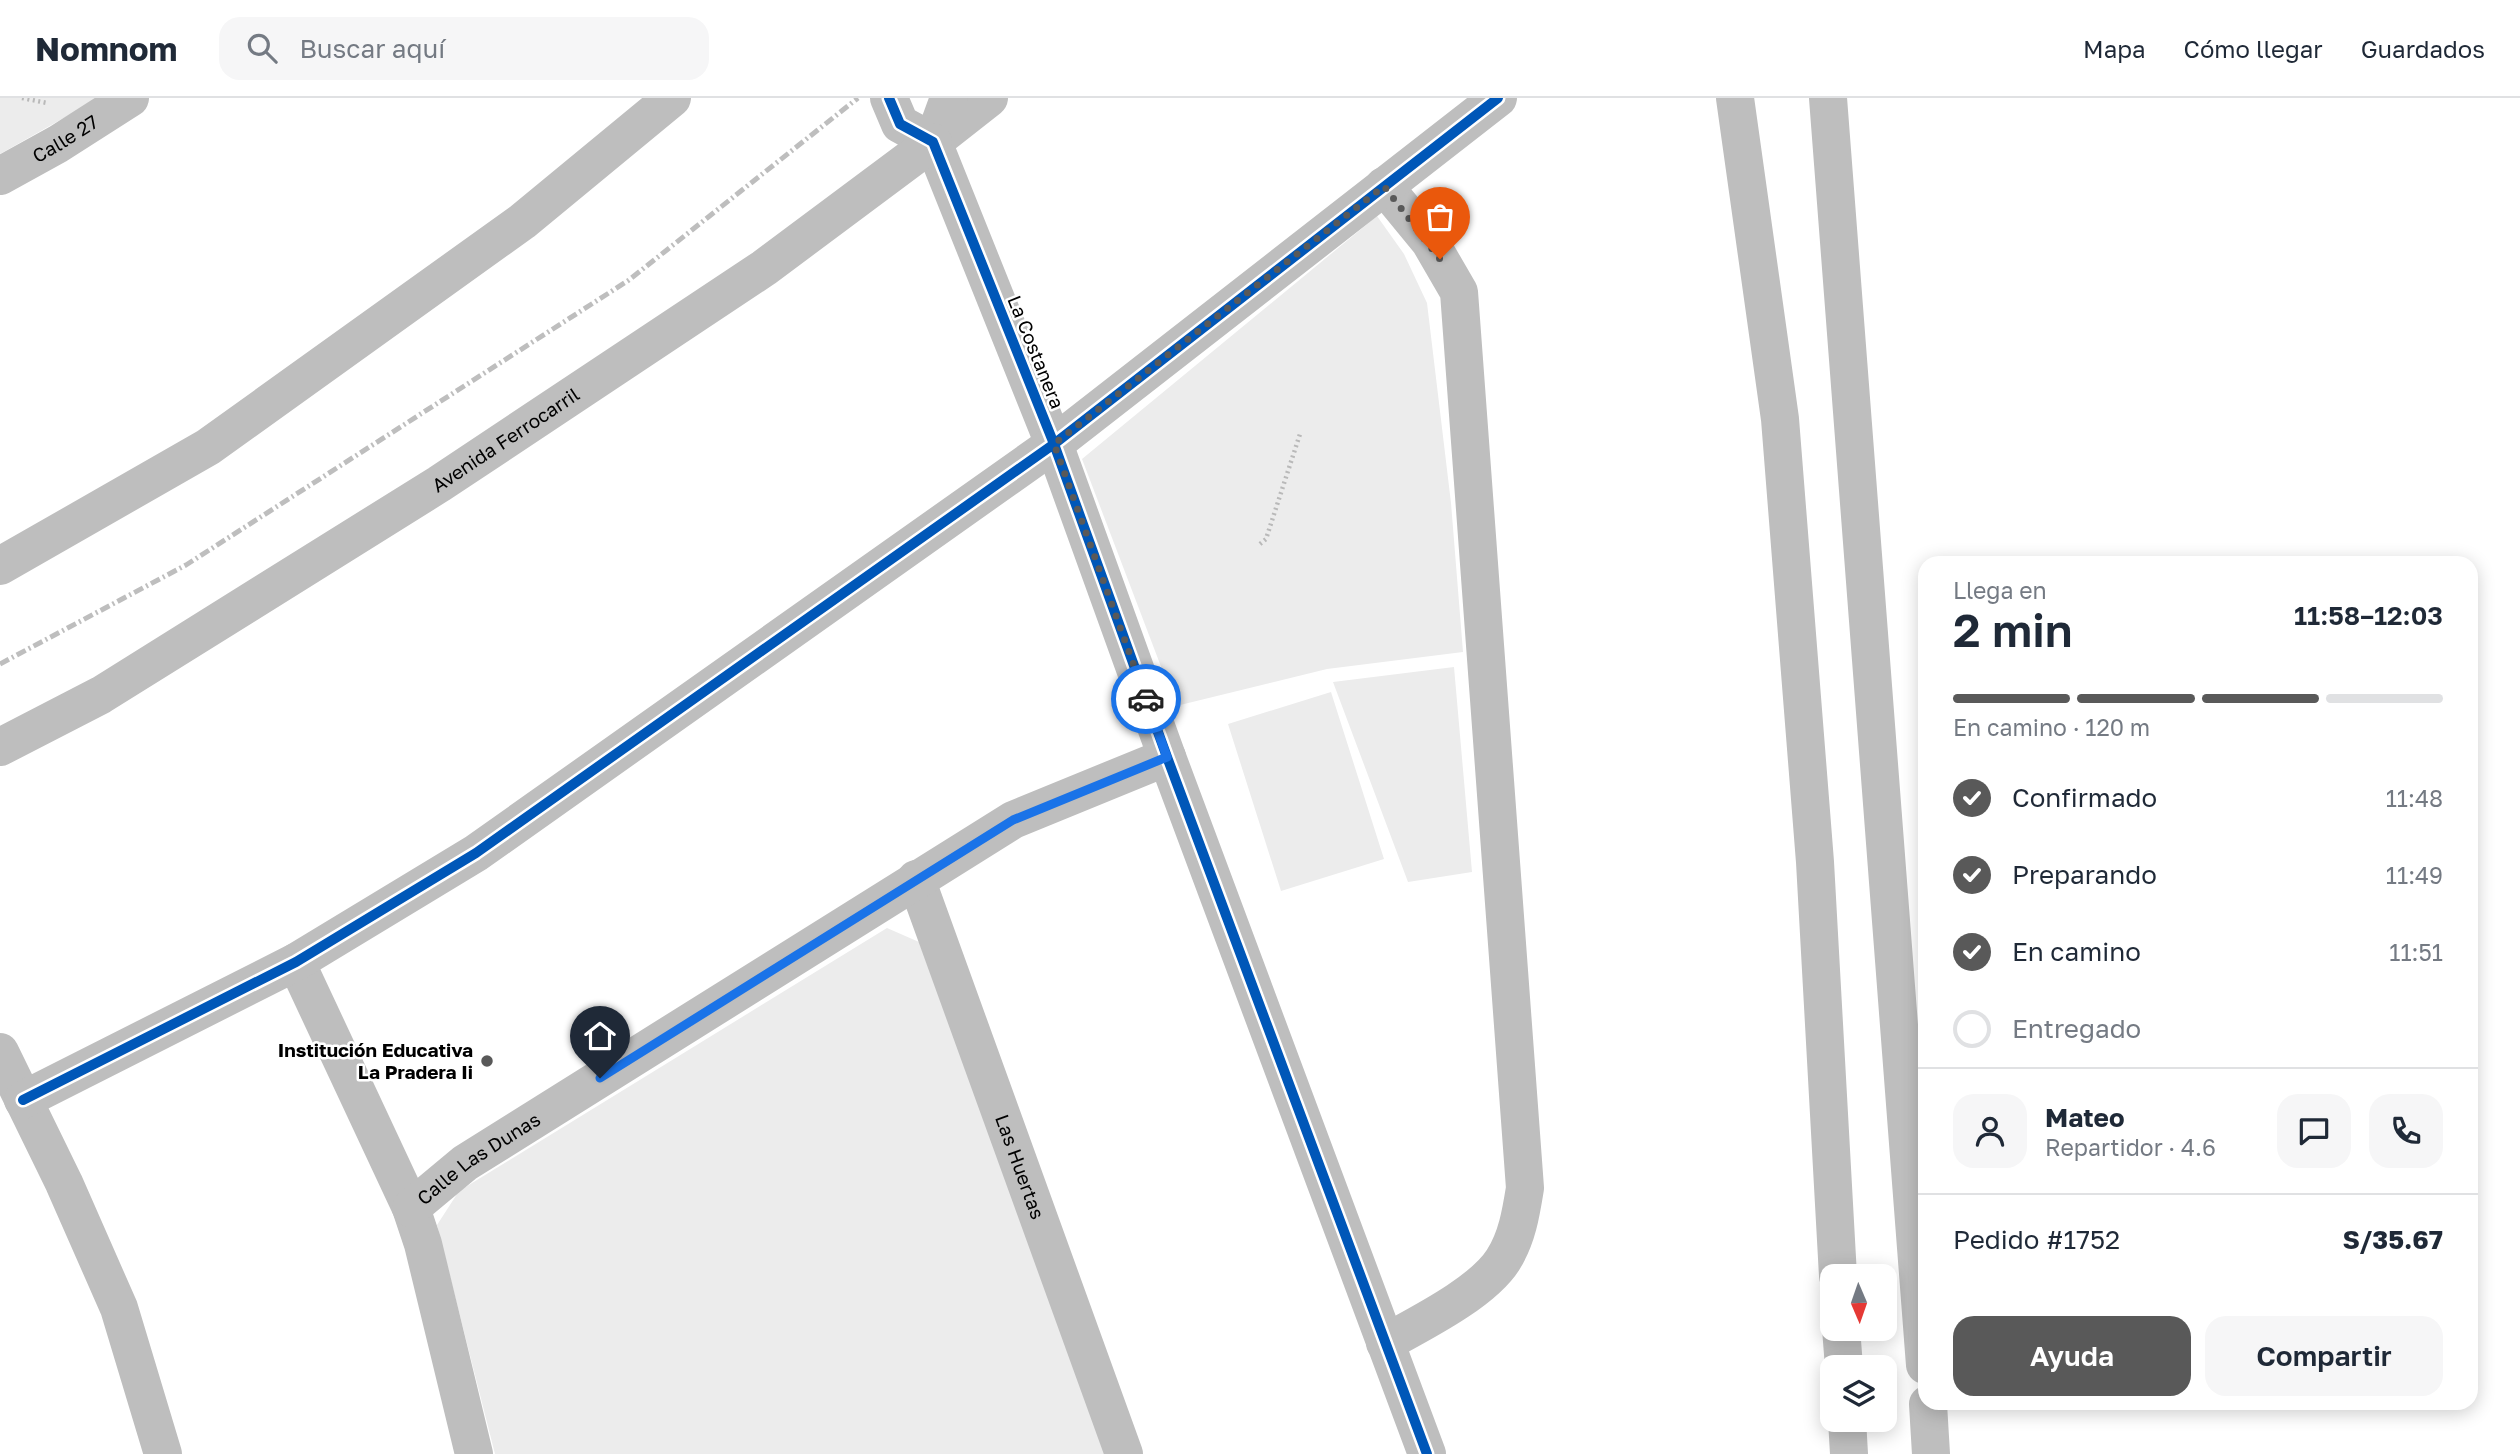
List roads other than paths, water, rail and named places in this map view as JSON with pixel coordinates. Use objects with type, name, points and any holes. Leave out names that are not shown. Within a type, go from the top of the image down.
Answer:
[{"type":"street","name":"Calle 27","points":[[0,176],[58,144],[130,98]]},
{"type":"street","points":[[0,566],[208,447],[523,221],[671,98]]},
{"type":"street","points":[[889,98],[900,124],[933,142],[949,98]]},
{"type":"street","name":"Avenida Ferrocarril","points":[[0,747],[101,695],[439,484],[765,268],[989,98]]},
{"type":"street","points":[[23,1100],[296,962],[476,853],[1054,444],[1498,98]]},
{"type":"street","points":[[1735,98],[1780,419],[1815,862],[1837,1264]]},
{"type":"street","points":[[1828,98],[1918,1274]]},
{"type":"street","name":"La Costanera","points":[[933,142],[1054,444],[1167,757],[1427,1454]]},
{"type":"street","points":[[1384,186],[1430,242],[1459,292],[1525,1188],[1520,1224],[1502,1262],[1457,1303],[1385,1343]]},
{"type":"street","name":"Calle Las Dunas","points":[[411,1208],[465,1163],[1013,820],[1167,757]]},
{"type":"street","name":"Las Huertas","points":[[916,879],[1124,1454]]},
{"type":"street","points":[[296,962],[411,1208],[423,1244],[474,1454]]},
{"type":"street","points":[[0,1052],[119,1308],[163,1454]]},
{"type":"street","points":[[1928,1410],[1931,1454]]},
{"type":"street","points":[[1848,1432],[1849,1454]]},
{"type":"railway","points":[[0,664],[186,565],[629,280],[858,98]]},
{"type":"place","name":"Institución Educativa La Pradera Ii","points":[[487,1061]]}]
